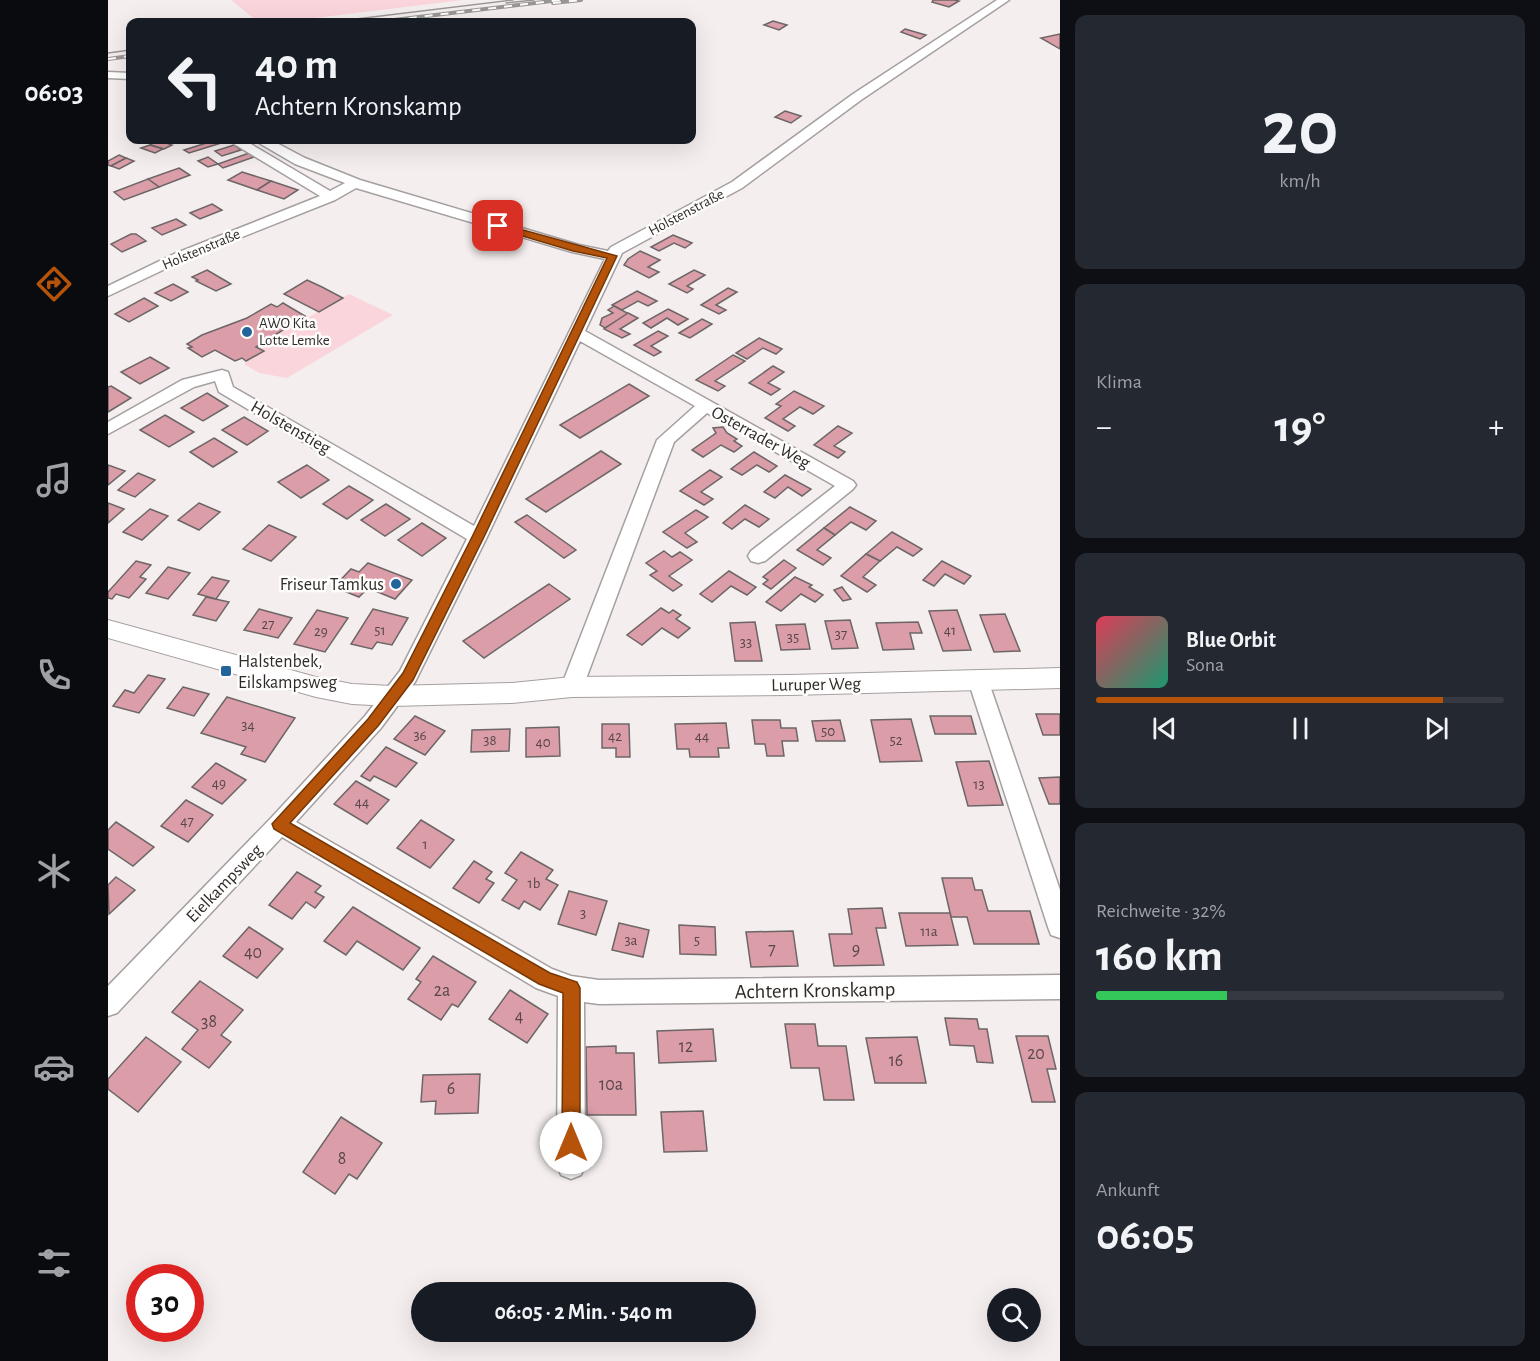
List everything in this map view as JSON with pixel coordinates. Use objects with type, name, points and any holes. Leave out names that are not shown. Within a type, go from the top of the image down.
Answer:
[{"type":"street","name":"Holstenstraße","points":[[612,256],[623,245],[737,185],[857,97],[1004,0]]},
{"type":"street","points":[[108,75],[126,76]]},
{"type":"street","points":[[243,144],[330,197]]},
{"type":"street","points":[[270,144],[300,161],[355,183],[577,249],[612,256]]},
{"type":"street","name":"Holstenstraße","points":[[108,292],[179,257],[330,197],[355,183]]},
{"type":"street","name":"Eielkampsweg","points":[[108,1004],[373,723],[408,676],[478,537],[612,256]]},
{"type":"street","name":"Osterrader Weg","points":[[576,332],[847,485],[758,556]]},
{"type":"street","name":"Holstenstieg","points":[[108,429],[188,383],[222,375],[225,389],[478,537]]},
{"type":"street","points":[[572,687],[666,440],[705,406]]},
{"type":"street","name":"Luruper Weg","points":[[108,629],[316,687],[352,694],[392,696],[512,693],[572,687],[791,685],[1060,678]]},
{"type":"street","points":[[978,680],[1060,927]]},
{"type":"street","name":"Achtern Kronskamp","points":[[280,824],[545,979],[571,988],[599,992],[1060,987]]},
{"type":"street","points":[[571,988],[571,1165]]},
{"type":"shaded area","points":[[231,0],[463,0],[315,18],[253,18]]},
{"type":"shaded area","points":[[349,294],[393,315],[287,378],[259,373],[244,364],[263,351],[256,347],[271,339],[270,337]]},
{"type":"building","points":[[933,0],[959,1],[949,7],[932,2]]},
{"type":"building","points":[[773,21],[787,25],[779,30],[764,25]]},
{"type":"building","points":[[905,29],[926,35],[920,39],[901,32]]},
{"type":"building","points":[[1060,34],[1060,49],[1041,38]]},
{"type":"building","points":[[785,111],[801,116],[791,123],[775,117]]},
{"type":"building","points":[[169,144],[172,145],[164,149],[150,145]]},
{"type":"building","points":[[203,144],[218,144],[189,153],[184,150]]},
{"type":"building","points":[[150,145],[163,149],[155,153],[141,148]]},
{"type":"building","points":[[234,145],[241,150],[222,156],[215,151]]},
{"type":"building","points":[[249,153],[254,157],[223,168],[218,164]]},
{"type":"building","points":[[119,155],[126,158],[111,166],[108,165],[108,161]]},
{"type":"building","points":[[208,157],[218,164],[208,167],[198,161]]},
{"type":"building","points":[[126,158],[134,161],[119,169],[111,166]]},
{"type":"building","points":[[179,168],[190,175],[159,187],[148,179]]},
{"type":"building","points":[[242,172],[271,181],[257,190],[228,180]]},
{"type":"building","points":[[148,179],[159,187],[124,200],[114,192]]},
{"type":"building","points":[[271,181],[298,190],[284,199],[257,190]]},
{"type":"building","points":[[212,204],[222,210],[200,219],[190,213]]},
{"type":"building","points":[[176,219],[186,225],[162,235],[152,228]]},
{"type":"building","points":[[131,234],[136,234],[146,241],[122,252],[111,244]]},
{"type":"building","points":[[673,235],[692,243],[685,248],[674,243],[659,251],[651,247]]},
{"type":"building","points":[[640,251],[660,260],[648,267],[659,272],[649,278],[624,265],[628,259]]},
{"type":"building","points":[[207,270],[231,284],[216,291],[192,277]]},
{"type":"building","points":[[694,270],[705,275],[687,286],[693,289],[687,293],[669,284]]},
{"type":"building","points":[[307,280],[343,298],[319,312],[284,294]]},
{"type":"building","points":[[173,284],[188,292],[171,301],[155,293]]},
{"type":"building","points":[[728,288],[737,292],[716,305],[726,310],[719,314],[701,305]]},
{"type":"building","points":[[637,291],[657,301],[648,306],[638,301],[622,310],[612,305]]},
{"type":"building","points":[[144,298],[158,306],[129,322],[115,314]]},
{"type":"building","name":"AWO Kita Lotte Lemke","points":[[283,303],[305,316],[256,347],[264,351],[246,361],[242,358],[235,361],[215,350],[202,357],[188,348],[192,347],[187,344],[202,335],[247,318],[271,304],[277,307]]},
{"type":"building","points":[[614,306],[629,314],[605,328],[600,325],[602,318],[613,313],[608,310]]},
{"type":"building","points":[[668,309],[688,319],[678,325],[667,318],[651,328],[643,323]]},
{"type":"building","points":[[628,313],[638,318],[620,329],[630,334],[622,338],[604,329]]},
{"type":"building","points":[[702,319],[712,324],[690,338],[679,333]]},
{"type":"building","points":[[658,331],[668,336],[651,346],[661,352],[654,356],[634,345]]},
{"type":"building","points":[[759,338],[782,349],[776,354],[763,348],[747,359],[736,353]]},
{"type":"building","points":[[733,355],[745,361],[715,381],[725,386],[718,391],[696,380]]},
{"type":"building","points":[[150,357],[169,368],[140,384],[121,372]]},
{"type":"building","points":[[773,366],[784,372],[768,383],[780,389],[771,395],[749,383]]},
{"type":"building","points":[[629,384],[649,396],[580,438],[560,425]]},
{"type":"building","points":[[111,386],[131,398],[108,412],[108,387]]},
{"type":"building","points":[[794,391],[824,406],[813,414],[800,407],[783,419],[795,426],[788,431],[765,418],[781,406],[776,404]]},
{"type":"building","points":[[207,393],[228,406],[203,421],[181,408]]},
{"type":"building","points":[[165,415],[194,432],[169,447],[140,430]]},
{"type":"building","points":[[244,417],[268,431],[247,445],[222,430]]},
{"type":"building","points":[[838,426],[852,433],[834,446],[845,452],[838,458],[814,445]]},
{"type":"building","points":[[723,427],[727,433],[737,439],[734,441],[742,446],[734,452],[721,445],[703,457],[692,450],[716,433],[713,428]]},
{"type":"building","points":[[214,438],[237,452],[213,467],[190,452]]},
{"type":"building","points":[[601,451],[621,464],[546,512],[526,499]]},
{"type":"building","points":[[754,452],[777,466],[769,472],[757,465],[742,475],[731,469]]},
{"type":"building","points":[[108,465],[125,471],[108,485]]},
{"type":"building","points":[[307,465],[329,480],[301,498],[278,482]]},
{"type":"building","points":[[710,470],[722,477],[701,492],[713,499],[704,505],[680,491]]},
{"type":"building","points":[[138,473],[155,480],[135,497],[118,490]]},
{"type":"building","points":[[785,475],[811,489],[802,496],[788,487],[775,498],[764,492]]},
{"type":"building","points":[[349,486],[373,500],[347,519],[323,504]]},
{"type":"building","points":[[108,503],[124,509],[108,523]]},
{"type":"building","points":[[199,503],[220,512],[199,530],[178,520]]},
{"type":"building","points":[[386,504],[410,519],[385,536],[361,520]]},
{"type":"building","points":[[745,505],[769,519],[759,527],[745,519],[732,529],[723,523]]},
{"type":"building","points":[[850,507],[876,521],[866,530],[851,522],[835,535],[824,528]]},
{"type":"building","points":[[150,509],[168,516],[142,540],[123,532]]},
{"type":"building","points":[[696,510],[708,517],[685,533],[697,542],[687,548],[663,532]]},
{"type":"building","points":[[527,515],[576,550],[564,558],[515,522]]},
{"type":"building","points":[[422,523],[446,538],[422,556],[398,540]]},
{"type":"building","points":[[269,525],[296,537],[271,561],[243,549]]},
{"type":"building","points":[[824,528],[835,535],[817,550],[831,558],[823,565],[797,550]]},
{"type":"building","points":[[892,532],[922,549],[913,556],[897,547],[880,561],[866,554]]},
{"type":"building","points":[[664,551],[672,557],[680,552],[692,560],[669,576],[682,585],[673,591],[650,575],[657,571],[646,563]]},
{"type":"building","points":[[866,554],[880,561],[863,577],[876,585],[867,592],[841,576]]},
{"type":"building","points":[[784,560],[796,568],[771,589],[763,584],[768,580],[763,577]]},
{"type":"building","points":[[136,561],[151,565],[140,577],[146,579],[129,598],[116,594],[112,599],[108,598],[108,592]]},
{"type":"building","points":[[942,561],[971,576],[964,584],[945,574],[934,586],[923,580]]},
{"type":"building","points":[[368,563],[412,580],[395,599],[368,588],[359,597],[334,587],[351,569],[359,572]]},
{"type":"building","points":[[168,567],[190,573],[168,599],[146,593]]},
{"type":"building","points":[[729,571],[756,587],[747,595],[731,586],[712,602],[700,594]]},
{"type":"building","points":[[212,577],[229,581],[216,599],[198,594]]},
{"type":"building","points":[[795,577],[812,585],[809,587],[823,595],[815,602],[801,594],[781,611],[766,602]]},
{"type":"building","points":[[549,584],[570,599],[484,658],[463,641]]},
{"type":"building","points":[[842,587],[851,599],[843,601],[834,590]]},
{"type":"building","points":[[206,597],[229,602],[216,621],[193,615]]},
{"type":"building","points":[[661,608],[669,613],[673,610],[681,615],[676,619],[690,628],[678,638],[662,628],[642,645],[627,635]]},
{"type":"building","points":[[259,609],[292,618],[278,638],[244,630]]},
{"type":"building","points":[[373,609],[408,618],[392,645],[377,642],[372,649],[351,644]]},
{"type":"building","points":[[317,610],[348,618],[325,652],[294,644]]},
{"type":"building","points":[[957,610],[971,650],[943,651],[929,611]]},
{"type":"building","points":[[1005,614],[1020,651],[994,652],[980,615]]},
{"type":"building","points":[[850,620],[858,648],[832,649],[825,621]]},
{"type":"building","points":[[755,622],[762,661],[735,661],[730,623]]},
{"type":"building","points":[[918,622],[922,633],[910,633],[914,649],[883,650],[876,623]]},
{"type":"building","points":[[805,624],[810,649],[781,650],[776,625]]},
{"type":"building","points":[[148,675],[165,679],[139,713],[113,706],[125,690],[134,693]]},
{"type":"building","points":[[183,687],[209,694],[194,716],[167,708]]},
{"type":"building","points":[[227,697],[295,718],[265,762],[241,754],[246,747],[201,733]]},
{"type":"building","points":[[1036,714],[1060,714],[1060,735],[1043,735]]},
{"type":"building","points":[[415,716],[445,731],[425,755],[394,739]]},
{"type":"building","points":[[930,716],[971,716],[976,734],[935,734]]},
{"type":"building","points":[[911,719],[922,761],[880,762],[871,720]]},
{"type":"building","points":[[752,720],[780,720],[781,728],[796,728],[798,741],[782,741],[784,756],[767,756],[765,744],[755,744]]},
{"type":"building","points":[[840,720],[845,741],[816,741],[812,721]]},
{"type":"building","points":[[726,723],[729,748],[718,748],[719,757],[690,757],[689,749],[677,749],[675,724]]},
{"type":"building","points":[[602,724],[629,724],[630,757],[616,757],[616,748],[602,748]]},
{"type":"building","points":[[559,727],[560,756],[526,757],[526,728]]},
{"type":"building","points":[[510,729],[509,751],[471,752],[472,730]]},
{"type":"building","points":[[386,747],[417,763],[396,787],[374,776],[370,781],[361,776]]},
{"type":"building","points":[[989,761],[1003,805],[968,806],[956,762]]},
{"type":"building","points":[[216,763],[246,780],[222,804],[192,787]]},
{"type":"building","points":[[1060,777],[1060,804],[1049,804],[1039,778]]},
{"type":"building","points":[[356,781],[389,800],[367,824],[334,804]]},
{"type":"building","points":[[186,800],[213,815],[188,842],[161,826]]},
{"type":"building","points":[[421,820],[454,840],[430,868],[397,848]]},
{"type":"building","points":[[116,822],[154,847],[133,866],[108,849],[108,830]]},
{"type":"building","points":[[521,852],[553,870],[546,879],[558,885],[540,910],[524,901],[519,909],[502,900],[517,880],[505,873]]},
{"type":"building","points":[[474,861],[492,872],[486,879],[494,883],[479,903],[453,888]]},
{"type":"building","points":[[297,872],[321,886],[315,892],[324,897],[315,908],[306,902],[292,919],[269,905]]},
{"type":"building","points":[[116,877],[135,890],[109,914],[108,885]]},
{"type":"building","points":[[942,878],[972,878],[975,890],[982,890],[988,911],[1030,911],[1039,944],[974,944],[967,917],[951,917]]},
{"type":"building","points":[[569,891],[607,901],[596,935],[558,924]]},
{"type":"building","points":[[353,907],[420,948],[403,970],[357,941],[346,955],[324,941]]},
{"type":"building","points":[[882,908],[886,928],[876,928],[884,965],[834,966],[829,934],[852,934],[848,909]]},
{"type":"building","points":[[899,913],[950,913],[958,945],[906,946]]},
{"type":"building","points":[[619,923],[649,930],[643,957],[612,950]]},
{"type":"building","points":[[679,925],[715,927],[716,955],[680,954]]},
{"type":"building","points":[[249,927],[283,949],[257,978],[223,956]]},
{"type":"building","points":[[793,931],[798,966],[751,967],[746,932]]},
{"type":"building","points":[[433,956],[476,982],[458,1007],[452,1004],[441,1020],[408,999],[421,982],[416,979]]},
{"type":"building","points":[[200,981],[243,1010],[221,1035],[231,1042],[209,1068],[182,1049],[198,1030],[172,1012]]},
{"type":"building","points":[[510,990],[548,1014],[527,1043],[489,1019]]},
{"type":"building","points":[[945,1018],[977,1019],[979,1029],[987,1029],[993,1063],[977,1062],[974,1046],[950,1045]]},
{"type":"building","points":[[785,1024],[815,1024],[818,1046],[846,1046],[854,1100],[824,1100],[819,1068],[791,1068]]},
{"type":"building","points":[[713,1029],[716,1061],[659,1063],[657,1031]]},
{"type":"building","points":[[1016,1036],[1048,1036],[1056,1069],[1047,1069],[1055,1102],[1032,1102]]},
{"type":"building","points":[[146,1037],[181,1062],[138,1112],[108,1089],[108,1079]]},
{"type":"building","points":[[917,1037],[926,1083],[875,1083],[866,1038]]},
{"type":"building","points":[[616,1046],[616,1053],[634,1053],[636,1115],[587,1115],[586,1047]]},
{"type":"building","points":[[480,1074],[478,1113],[435,1114],[436,1101],[421,1102],[423,1075]]},
{"type":"building","points":[[703,1111],[707,1151],[664,1152],[661,1112]]},
{"type":"building","points":[[341,1117],[382,1143],[357,1179],[349,1174],[335,1194],[303,1172]]},
{"type":"tram line","points":[[364,18],[513,0]]},
{"type":"tram line","points":[[506,3],[534,0]]},
{"type":"tram line","points":[[108,53],[126,51]]},
{"type":"railway","points":[[410,18],[560,0]]},
{"type":"railway","points":[[553,3],[581,0]]},
{"type":"railway","points":[[108,59],[126,57]]},
{"type":"place","name":"AWO Kita Lotte Lemke","points":[[247,332]]},
{"type":"place","name":"Friseur Tamkus","points":[[396,584]]},
{"type":"place","name":"Halstenbek, Eilskampsweg","points":[[226,671]]},
{"type":"route","points":[[498,226],[577,249],[612,256],[478,537],[408,676],[373,723],[280,824],[545,979],[571,988],[571,1143]]}]
